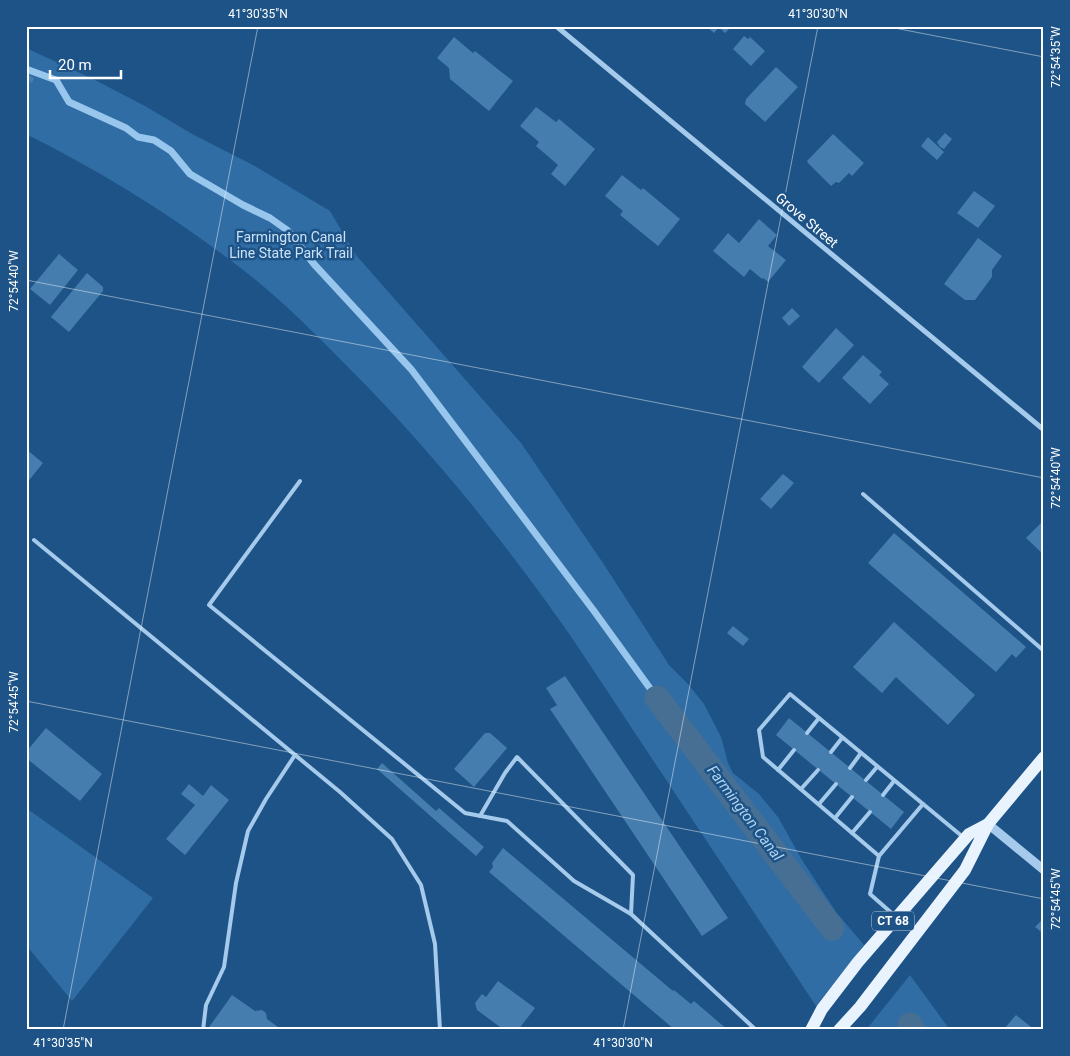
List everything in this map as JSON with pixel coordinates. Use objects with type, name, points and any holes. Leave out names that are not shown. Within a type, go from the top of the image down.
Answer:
[{"type":"main road","name":"CT 68","points":[[839,1030],[866,999],[965,870],[988,824],[1044,756]]},
{"type":"main road","name":"CT 68","points":[[811,1030],[822,1009],[858,962],[964,839],[969,834],[988,824]]},
{"type":"street","name":"Grove Street","points":[[556,26],[1044,430]]},
{"type":"street","points":[[988,824],[1044,870]]},
{"type":"lane","points":[[300,481],[208,605],[465,813],[506,821],[574,881],[631,914],[756,1030]]},
{"type":"lane","points":[[863,494],[1044,652]]},
{"type":"lane","points":[[34,540],[340,792],[392,839],[421,885],[436,944],[440,1030]]},
{"type":"lane","points":[[879,856],[763,757],[758,730],[790,694],[964,839]]},
{"type":"lane","points":[[807,733],[819,718]]},
{"type":"lane","points":[[831,752],[842,738]]},
{"type":"lane","points":[[778,770],[794,750]]},
{"type":"lane","points":[[850,768],[861,753]]},
{"type":"lane","points":[[203,1030],[206,1005],[224,967],[236,883],[248,831],[266,799],[295,755]]},
{"type":"lane","points":[[480,816],[505,773],[517,757],[633,875],[631,914]]},
{"type":"lane","points":[[866,780],[877,767]]},
{"type":"lane","points":[[801,789],[818,770]]},
{"type":"lane","points":[[883,795],[894,781]]},
{"type":"lane","points":[[819,804],[836,784]]},
{"type":"lane","points":[[835,818],[852,798]]},
{"type":"lane","points":[[897,917],[870,894],[879,856],[923,804]]},
{"type":"lane","points":[[852,833],[870,812]]},
{"type":"green space","name":"Farmington Canal Line State Park Trail","points":[[26,48],[145,106],[194,135],[253,165],[330,211],[356,255],[521,443],[603,563],[669,665],[704,704],[721,737],[728,763],[733,773],[759,794],[778,817],[802,860],[836,912],[864,945],[816,1006],[574,641],[520,566],[434,459],[306,325],[247,273],[194,234],[140,198],[26,134]]},
{"type":"green space","points":[[26,808],[153,898],[72,1001],[26,945]]},
{"type":"green space","points":[[910,975],[950,1030],[866,1030]]},
{"type":"building","points":[[706,26],[728,26],[730,28],[725,33],[719,27],[714,33]]},
{"type":"building","points":[[744,36],[748,39],[750,37],[765,51],[751,66],[733,49]]},
{"type":"building","points":[[454,37],[513,81],[489,111],[450,79],[449,68],[437,58]]},
{"type":"building","points":[[776,67],[798,87],[765,122],[745,104],[746,99]]},
{"type":"building","points":[[26,74],[34,78],[32,83],[26,80]]},
{"type":"building","points":[[536,107],[556,122],[559,119],[595,149],[565,186],[551,174],[558,165],[536,146],[539,142],[520,126]]},
{"type":"building","points":[[945,133],[952,139],[944,149],[937,142]]},
{"type":"building","points":[[833,134],[864,163],[852,176],[849,173],[839,183],[836,182],[831,186],[807,161]]},
{"type":"building","points":[[928,137],[944,152],[937,160],[921,146]]},
{"type":"building","points":[[622,175],[641,190],[643,188],[680,219],[658,246],[620,215],[623,211],[605,196]]},
{"type":"building","points":[[974,191],[995,206],[978,228],[957,213]]},
{"type":"building","points":[[759,219],[777,235],[768,246],[786,260],[768,282],[750,269],[744,277],[713,251],[728,233],[739,243]]},
{"type":"building","points":[[978,238],[1002,256],[992,270],[992,277],[975,300],[965,300],[944,284]]},
{"type":"building","points":[[59,254],[78,270],[50,305],[30,289]]},
{"type":"building","points":[[87,273],[103,287],[103,291],[69,332],[51,317]]},
{"type":"building","points":[[792,308],[800,316],[789,326],[782,318]]},
{"type":"building","points":[[836,328],[854,345],[819,383],[802,367]]},
{"type":"building","points":[[863,355],[882,372],[879,375],[889,384],[870,404],[842,378]]},
{"type":"building","points":[[26,449],[43,463],[26,484]]},
{"type":"building","points":[[783,474],[794,483],[771,509],[760,499]]},
{"type":"building","points":[[1044,520],[1044,555],[1026,538]]},
{"type":"building","points":[[894,533],[1026,647],[1016,658],[1012,654],[996,672],[868,563]]},
{"type":"building","points":[[894,622],[975,695],[948,725],[896,677],[882,693],[853,667]]},
{"type":"building","points":[[733,626],[749,639],[743,646],[727,633]]},
{"type":"building","points":[[565,676],[728,918],[702,936],[550,709],[557,705],[546,688]]},
{"type":"building","points":[[789,718],[904,812],[891,829],[776,735]]},
{"type":"building","points":[[46,728],[102,774],[80,801],[26,758],[26,752]]},
{"type":"building","points":[[485,733],[490,733],[507,748],[474,787],[454,769]]},
{"type":"building","points":[[382,763],[436,811],[439,808],[484,847],[476,856],[377,769]]},
{"type":"building","points":[[189,784],[203,796],[211,785],[229,800],[185,855],[166,839],[195,805],[181,794]]},
{"type":"building","points":[[503,848],[673,991],[691,1004],[694,1001],[728,1030],[675,1030],[489,872],[493,867],[492,863]]},
{"type":"building","points":[[1044,918],[1044,934],[1035,927]]},
{"type":"building","points":[[498,981],[535,1008],[518,1030],[504,1030],[477,1010],[475,1003],[482,994],[486,997]]},
{"type":"building","points":[[232,995],[255,1011],[262,1010],[266,1013],[267,1019],[282,1030],[207,1030]]},
{"type":"building","points":[[1016,1015],[1035,1030],[1001,1030]]},
{"type":"waterway","points":[[26,69],[56,80],[69,102],[126,128],[138,137],[154,140],[171,151],[190,174],[243,205],[270,218],[287,230],[314,264],[411,369],[594,611],[657,698]]},
{"type":"waterway","name":"Farmington Canal","points":[[657,698],[832,928]]},
{"type":"waterway","name":"Farmington Canal","points":[[910,1025],[913,1030]]}]
